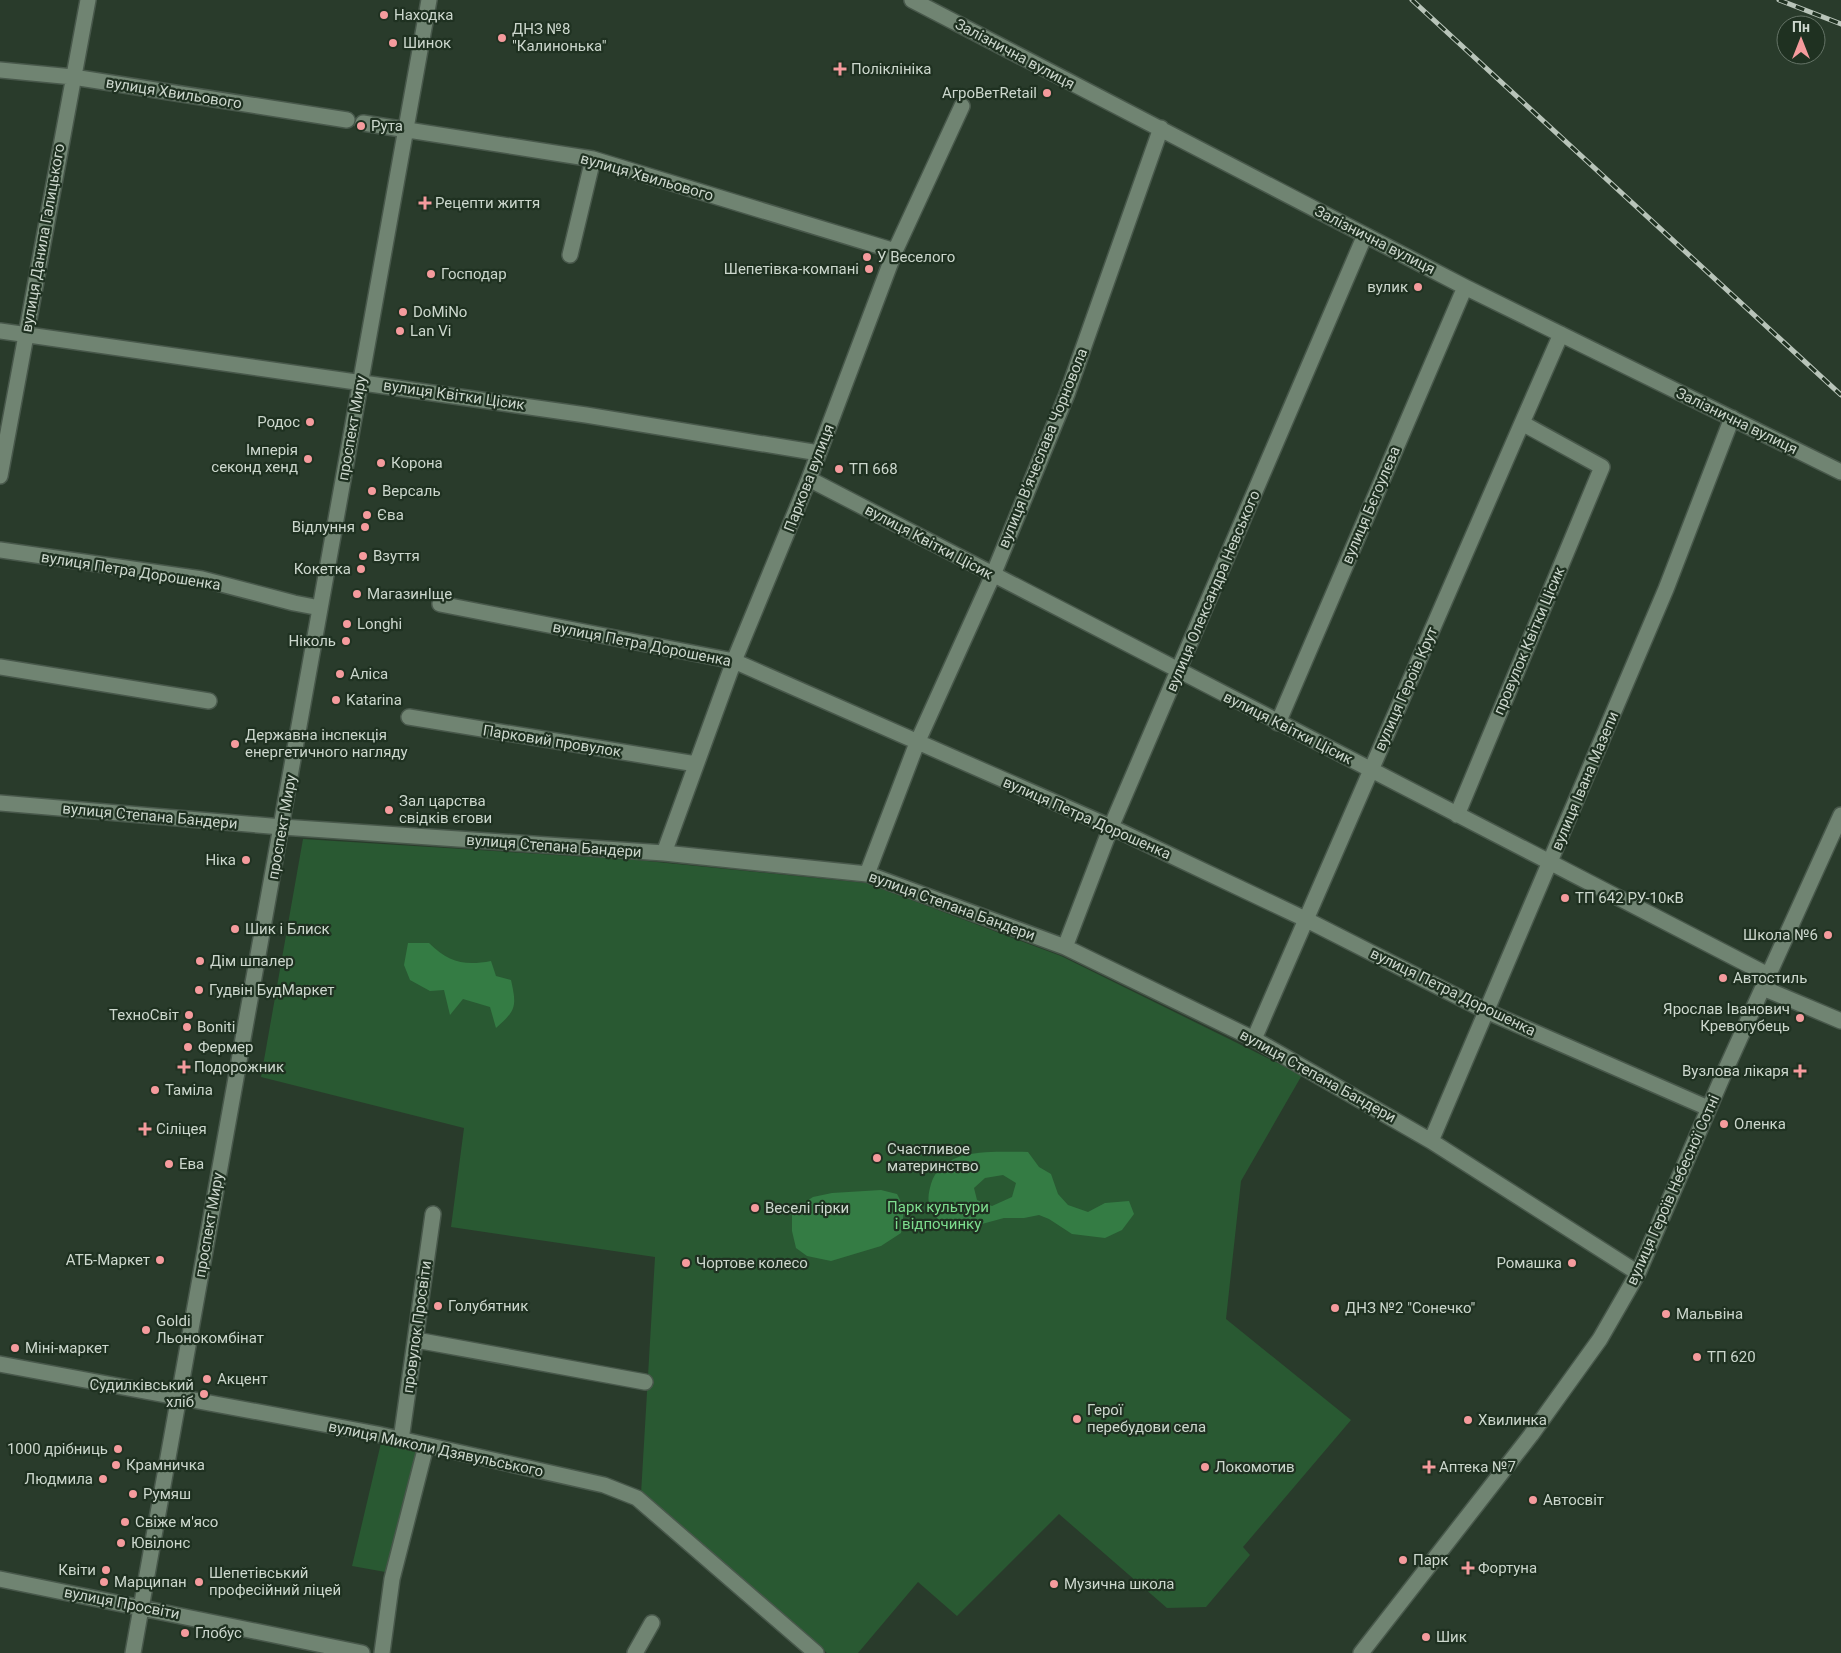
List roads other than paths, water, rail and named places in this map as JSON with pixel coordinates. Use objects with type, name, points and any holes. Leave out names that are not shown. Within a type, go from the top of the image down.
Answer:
[{"type":"street","name":"вулиця Данила Галицького","points":[[0,476],[88,0]]},
{"type":"street","name":"проспект Миру","points":[[133,1653],[429,0]]},
{"type":"street","name":"Залізнична вулиця","points":[[912,0],[1466,287],[1841,472]]},
{"type":"street","name":"вулиця Хвильового","points":[[0,70],[73,77],[347,120]]},
{"type":"street","name":"Паркова вулиця","points":[[664,853],[734,661],[809,479],[895,251],[962,106]]},
{"type":"street","name":"вулиця Хвильового","points":[[363,123],[593,159],[895,251]]},
{"type":"street","name":"вулиця Вʼячеслава Чорновола","points":[[867,874],[917,744],[993,575],[1067,394],[1161,128]]},
{"type":"street","points":[[570,255],[593,159]]},
{"type":"street","name":"вулиця Олександра Невського","points":[[1065,947],[1111,828],[1365,235]]},
{"type":"street","name":"вулиця Бєгоулєва","points":[[1278,723],[1466,287]]},
{"type":"street","name":"вулиця Квітки Цісик","points":[[0,332],[596,416],[819,453]]},
{"type":"street","name":"вулиця Героїв Крут","points":[[1254,1039],[1561,334]]},
{"type":"street","name":"вулиця Івана Мазепи","points":[[1431,1140],[1666,589],[1732,418]]},
{"type":"street","name":"провулок Квітки Цісик","points":[[1457,815],[1602,467],[1522,423]]},
{"type":"street","name":"вулиця Квітки Цісик","points":[[809,479],[1278,723],[1551,862],[1841,1021]]},
{"type":"street","name":"вулиця Петра Дорошенка","points":[[0,550],[202,579],[320,608]]},
{"type":"street","name":"вулиця Петра Дорошенка","points":[[440,604],[734,661],[917,744],[1111,828],[1305,919],[1486,1011],[1708,1108]]},
{"type":"street","points":[[0,667],[209,701]]},
{"type":"street","name":"Парковий провулок","points":[[408,717],[696,764]]},
{"type":"street","name":"вулиця Степана Бандери","points":[[0,803],[282,827],[664,853],[867,874],[1065,947],[1254,1039],[1431,1140],[1638,1273]]},
{"type":"street","name":"вулиця Героїв Небесної Сотні","points":[[1361,1653],[1531,1435],[1600,1339],[1638,1273],[1708,1108],[1841,815]]},
{"type":"street","name":"провулок Просвіти","points":[[401,1440],[433,1214]]},
{"type":"street","points":[[416,1340],[645,1382]]},
{"type":"street","name":"вулиця Миколи Дзявульського","points":[[0,1364],[401,1440],[604,1485],[637,1498],[816,1653]]},
{"type":"street","points":[[382,1653],[392,1579],[426,1446]]},
{"type":"street","name":"вулиця Просвіти","points":[[0,1579],[362,1653]]},
{"type":"street","points":[[635,1653],[652,1623]]},
{"type":"railway","points":[[1412,0],[1841,395]]},
{"type":"railway","points":[[1779,0],[1841,24]]},
{"type":"place","name":"Находка","points":[[384,15]]},
{"type":"place","name":"ДНЗ №8 \"Калинонька\"","points":[[502,38]]},
{"type":"place","name":"Шинок","points":[[393,43]]},
{"type":"place","name":"Поліклініка","points":[[840,69]]},
{"type":"place","name":"АгроВетRetail","points":[[1047,93]]},
{"type":"place","name":"Рута","points":[[361,126]]},
{"type":"place","name":"Рецепти життя","points":[[425,203]]},
{"type":"place","name":"У Веселого","points":[[867,257]]},
{"type":"place","name":"Шепетівка-компані","points":[[869,269]]},
{"type":"place","name":"Господар","points":[[431,274]]},
{"type":"place","name":"вулик","points":[[1418,287]]},
{"type":"place","name":"DoMiNo","points":[[403,312]]},
{"type":"place","name":"Lan Vi","points":[[400,331]]},
{"type":"place","name":"Родос","points":[[310,422]]},
{"type":"place","name":"Імперія секонд хенд","points":[[308,459]]},
{"type":"place","name":"Корона","points":[[381,463]]},
{"type":"place","name":"ТП 668","points":[[839,469]]},
{"type":"place","name":"Версаль","points":[[372,491]]},
{"type":"place","name":"Єва","points":[[367,515]]},
{"type":"place","name":"Відлуння","points":[[365,527]]},
{"type":"place","name":"Взуття","points":[[363,556]]},
{"type":"place","name":"Кокетка","points":[[361,569]]},
{"type":"place","name":"МагазинІще","points":[[357,594]]},
{"type":"place","name":"Longhi","points":[[347,624]]},
{"type":"place","name":"Ніколь","points":[[346,641]]},
{"type":"place","name":"Аліса","points":[[340,674]]},
{"type":"place","name":"Katarina","points":[[336,700]]},
{"type":"place","name":"Державна інспекція енергетичного нагляду","points":[[235,744]]},
{"type":"place","name":"Зал царства свідків єгови","points":[[389,810]]},
{"type":"place","name":"Ніка","points":[[246,860]]},
{"type":"place","name":"ТП 642 РУ-10кВ","points":[[1565,898]]},
{"type":"place","name":"Шик і Блиск","points":[[235,929]]},
{"type":"place","name":"Школа №6","points":[[1828,935]]},
{"type":"place","name":"Дім шпалер","points":[[200,961]]},
{"type":"place","name":"Автостиль","points":[[1723,978]]},
{"type":"place","name":"Гудвін БудМаркет","points":[[199,990]]},
{"type":"place","name":"ТехноСвіт","points":[[189,1015]]},
{"type":"place","name":"Ярослав Іванович Кревогубець","points":[[1800,1018]]},
{"type":"place","name":"Boniti","points":[[187,1027]]},
{"type":"place","name":"Фермер","points":[[188,1047]]},
{"type":"place","name":"Подорожник","points":[[184,1067]]},
{"type":"place","name":"Вузлова лікаря","points":[[1800,1071]]},
{"type":"place","name":"Таміла","points":[[155,1090]]},
{"type":"place","name":"Оленка","points":[[1724,1124]]},
{"type":"place","name":"Сіліцея","points":[[145,1129]]},
{"type":"place","name":"Счастливое материнство","points":[[877,1158]]},
{"type":"place","name":"Ева","points":[[169,1164]]},
{"type":"place","name":"Веселі гірки","points":[[755,1208]]},
{"type":"place","name":"АТБ-Маркет","points":[[160,1260]]},
{"type":"place","name":"Чортове колесо","points":[[686,1263]]},
{"type":"place","name":"Ромашка","points":[[1572,1263]]},
{"type":"place","name":"Голубятник","points":[[438,1306]]},
{"type":"place","name":"ДНЗ №2 \"Сонечко\"","points":[[1335,1308]]},
{"type":"place","name":"Мальвіна","points":[[1666,1314]]},
{"type":"place","name":"Goldi Льонокомбінат","points":[[146,1330]]},
{"type":"place","name":"Міні-маркет","points":[[15,1348]]},
{"type":"place","name":"ТП 620","points":[[1697,1357]]},
{"type":"place","name":"Акцент","points":[[207,1379]]},
{"type":"place","name":"Судилківський хліб","points":[[204,1394]]},
{"type":"place","name":"Герої перебудови села","points":[[1077,1419]]},
{"type":"place","name":"Хвилинка","points":[[1468,1420]]},
{"type":"place","name":"1000 дрібниць","points":[[118,1449]]},
{"type":"place","name":"Крамничка","points":[[116,1465]]},
{"type":"place","name":"Локомотив","points":[[1205,1467]]},
{"type":"place","name":"Аптека №7","points":[[1429,1467]]},
{"type":"place","name":"Людмила","points":[[103,1479]]},
{"type":"place","name":"Румяш","points":[[133,1494]]},
{"type":"place","name":"Автосвіт","points":[[1533,1500]]},
{"type":"place","name":"Свіже м'ясо","points":[[125,1522]]},
{"type":"place","name":"Ювілонс","points":[[121,1543]]},
{"type":"place","name":"Парк","points":[[1403,1560]]},
{"type":"place","name":"Фортуна","points":[[1468,1568]]},
{"type":"place","name":"Квіти","points":[[106,1570]]},
{"type":"place","name":"Марципан","points":[[104,1582]]},
{"type":"place","name":"Шепетівський професійний ліцей","points":[[199,1582]]},
{"type":"place","name":"Музична школа","points":[[1054,1584]]},
{"type":"place","name":"Глобус","points":[[185,1633]]},
{"type":"place","name":"Шик","points":[[1426,1637]]},
{"type":"park label","name":"Парк культури і відпочинку","points":[[938,1216]]}]
